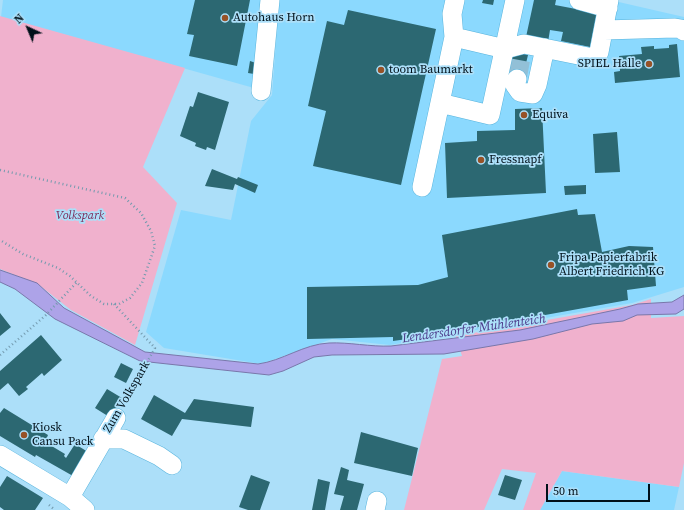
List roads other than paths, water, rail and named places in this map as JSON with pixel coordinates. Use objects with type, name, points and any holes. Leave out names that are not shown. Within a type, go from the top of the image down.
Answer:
[{"type":"street","points":[[261,91],[270,0]]},
{"type":"street","points":[[422,187],[454,37],[452,14],[455,0]]},
{"type":"street","points":[[440,103],[490,115],[517,48],[515,0]]},
{"type":"street","points":[[454,37],[517,48],[545,48],[593,58],[597,57],[604,30],[608,4],[579,0]]},
{"type":"street","points":[[604,30],[675,28],[684,31]]},
{"type":"street","points":[[517,79],[515,85],[520,92],[533,94],[537,85],[545,48]]},
{"type":"street","name":"Zum Volkspark","points":[[70,497],[116,418]]},
{"type":"street","points":[[103,438],[124,439],[159,456],[172,465]]},
{"type":"street","points":[[0,455],[70,497],[85,510]]},
{"type":"tunnel","points":[[517,79],[522,52]]},
{"type":"place","name":"Autohaus Horn","points":[[225,18]]},
{"type":"place","name":"SPIEL Halle","points":[[649,64]]},
{"type":"place","name":"toom Baumarkt","points":[[381,70]]},
{"type":"place","name":"Equiva","points":[[524,115]]},
{"type":"place","name":"Fressnapf","points":[[481,160]]},
{"type":"place","name":"Fripa Papierfabrik Albert Friedrich KG","points":[[551,265]]},
{"type":"place","name":"Kiosk Cansu Pack","points":[[24,435]]},
{"type":"park label","name":"Volkspark","points":[[80,216]]},
{"type":"water label","name":"Lendersdorfer Mühlenteich","points":[[474,329]]}]
